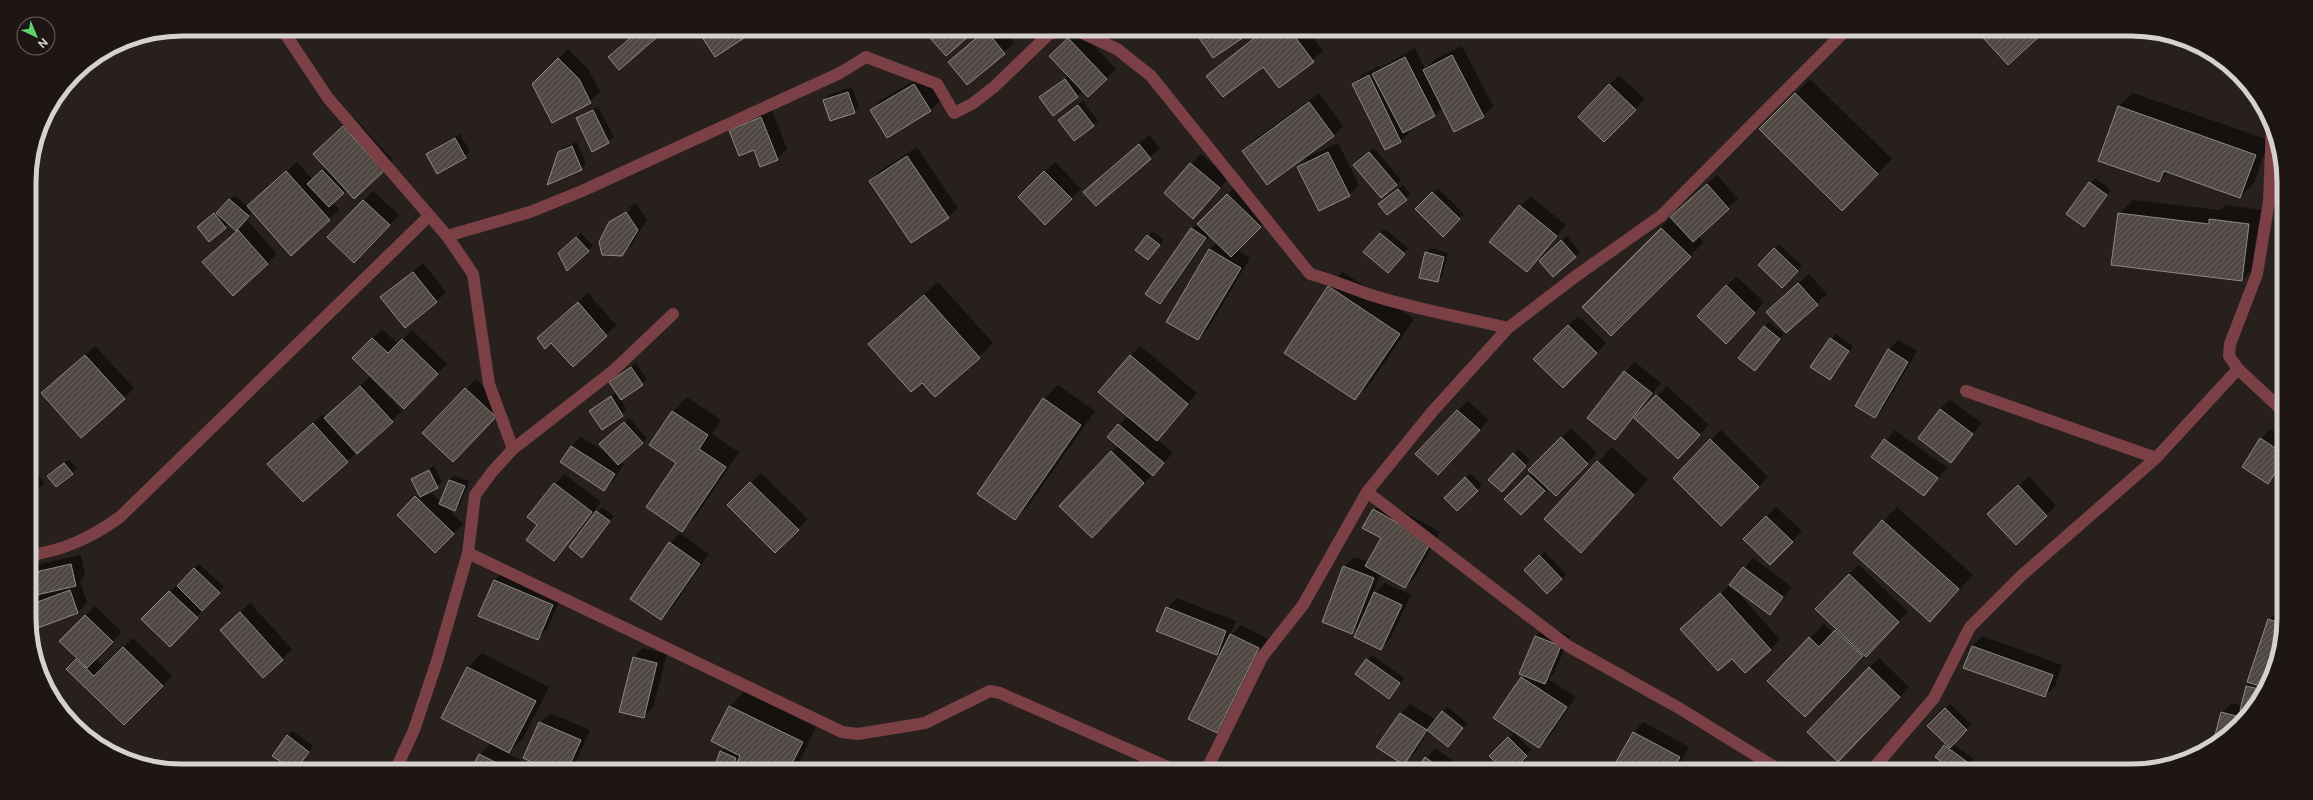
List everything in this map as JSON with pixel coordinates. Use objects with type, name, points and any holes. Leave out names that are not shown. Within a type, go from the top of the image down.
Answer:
[{"type":"street","points":[[287,36],[328,98],[447,236],[473,274],[489,384],[513,449]]},
{"type":"street","points":[[447,236],[530,212],[582,191],[840,73],[866,57],[937,84],[954,113],[972,104],[994,87],[1047,36]]},
{"type":"street","points":[[1089,36],[1117,49],[1151,76],[1310,274],[1340,282],[1367,294],[1434,312],[1508,328]]},
{"type":"street","points":[[1209,764],[1262,657],[1303,606],[1367,492],[1432,412],[1508,328],[1576,276],[1661,216],[1840,36]]},
{"type":"street","points":[[2271,142],[2269,201],[2257,274],[2230,348],[2230,360],[2277,405]]},
{"type":"street","points":[[36,554],[52,552],[79,542],[96,534],[120,517],[429,216]]},
{"type":"street","points":[[399,764],[414,730],[437,661],[468,553],[475,495],[492,472],[513,449],[613,371],[674,314]]},
{"type":"street","points":[[1877,764],[1934,698],[1970,627],[2020,576],[2156,458],[2238,369]]},
{"type":"street","points":[[1966,391],[2156,458]]},
{"type":"street","points":[[1367,492],[1568,646],[1769,764]]},
{"type":"street","points":[[468,553],[842,732],[858,734],[924,723],[990,691],[1000,693],[1161,764]]},
{"type":"building","points":[[633,36],[659,36],[619,70],[608,57]]},
{"type":"building","points":[[701,36],[747,36],[715,57]]},
{"type":"building","points":[[928,36],[969,36],[946,56]]},
{"type":"building","points":[[979,36],[991,36],[1005,54],[967,85],[948,62]]},
{"type":"building","points":[[1198,36],[1244,37],[1213,58]]},
{"type":"building","points":[[1257,36],[1294,36],[1314,62],[1279,88],[1263,67],[1223,97],[1206,76]]},
{"type":"building","points":[[1981,36],[2040,36],[2008,65]]},
{"type":"building","points":[[1068,38],[1107,79],[1088,97],[1049,56]]},
{"type":"building","points":[[1452,55],[1484,117],[1454,132],[1423,70]]},
{"type":"building","points":[[1405,57],[1435,116],[1403,133],[1372,74]]},
{"type":"building","points":[[558,58],[579,79],[591,103],[552,123],[532,84]]},
{"type":"building","points":[[1369,75],[1401,142],[1385,150],[1352,84]]},
{"type":"building","points":[[1065,79],[1078,97],[1053,116],[1039,97]]},
{"type":"building","points":[[914,84],[931,111],[887,138],[870,110]]},
{"type":"building","points":[[1609,84],[1636,110],[1604,142],[1578,117]]},
{"type":"building","points":[[848,92],[855,113],[830,121],[823,100]]},
{"type":"building","points":[[1795,93],[1878,174],[1842,211],[1759,129]]},
{"type":"building","points":[[1309,102],[1334,136],[1267,185],[1242,151]]},
{"type":"building","points":[[1078,105],[1094,126],[1074,141],[1058,120]]},
{"type":"building","points":[[2118,106],[2256,155],[2240,198],[2164,171],[2159,182],[2098,161]]},
{"type":"building","points":[[593,110],[609,143],[592,152],[576,118]]},
{"type":"building","points":[[761,117],[778,160],[760,167],[754,150],[739,156],[729,130]]},
{"type":"building","points":[[343,126],[384,171],[354,199],[313,154]]},
{"type":"building","points":[[455,138],[466,158],[437,174],[426,154]]},
{"type":"building","points":[[1139,144],[1151,159],[1096,206],[1083,192]]},
{"type":"building","points":[[572,146],[582,170],[547,185],[558,152]]},
{"type":"building","points":[[1328,152],[1350,196],[1319,211],[1297,167]]},
{"type":"building","points":[[1369,152],[1397,185],[1381,198],[1353,165]]},
{"type":"building","points":[[907,156],[949,218],[911,243],[869,181]]},
{"type":"building","points":[[1190,163],[1220,188],[1193,219],[1164,193]]},
{"type":"building","points":[[322,170],[344,193],[329,207],[307,184]]},
{"type":"building","points":[[286,171],[330,220],[291,256],[247,206]]},
{"type":"building","points":[[1044,171],[1072,199],[1045,225],[1018,197]]},
{"type":"building","points":[[2089,182],[2107,195],[2084,227],[2066,214]]},
{"type":"building","points":[[1707,184],[1729,209],[1693,242],[1670,217]]},
{"type":"building","points":[[1398,189],[1407,200],[1387,215],[1378,204]]},
{"type":"building","points":[[1432,192],[1460,219],[1443,237],[1415,209]]},
{"type":"building","points":[[1227,194],[1261,227],[1231,257],[1197,224]]},
{"type":"building","points":[[229,199],[249,216],[236,231],[216,213]]},
{"type":"building","points":[[363,200],[390,225],[354,263],[327,237]]},
{"type":"building","points":[[1519,205],[1557,236],[1527,272],[1489,242]]},
{"type":"building","points":[[626,212],[638,230],[622,256],[602,255],[599,242],[609,222]]},
{"type":"building","points":[[214,213],[226,228],[209,242],[197,227]]},
{"type":"building","points":[[2118,213],[2209,224],[2209,219],[2249,224],[2242,281],[2111,265]]},
{"type":"building","points":[[1191,228],[1206,238],[1160,304],[1145,294]]},
{"type":"building","points":[[1661,228],[1691,257],[1611,336],[1582,307]]},
{"type":"building","points":[[238,230],[268,264],[233,296],[202,262]]},
{"type":"building","points":[[1380,233],[1405,254],[1388,273],[1363,252]]},
{"type":"building","points":[[1147,235],[1160,245],[1148,260],[1135,250]]},
{"type":"building","points":[[576,237],[589,251],[567,271],[558,253]]},
{"type":"building","points":[[1561,240],[1576,257],[1553,277],[1539,261]]},
{"type":"building","points":[[1774,248],[1798,271],[1782,288],[1758,265]]},
{"type":"building","points":[[1209,249],[1241,268],[1198,340],[1166,322]]},
{"type":"building","points":[[1425,252],[1444,257],[1438,282],[1419,278]]},
{"type":"building","points":[[413,272],[437,302],[405,328],[380,297]]},
{"type":"building","points":[[1798,283],[1818,305],[1786,333],[1766,312]]},
{"type":"building","points":[[1726,285],[1755,313],[1726,344],[1697,316]]},
{"type":"building","points":[[1328,286],[1400,334],[1355,400],[1284,353]]},
{"type":"building","points":[[924,295],[980,358],[935,397],[922,383],[911,392],[868,344]]},
{"type":"building","points":[[578,302],[607,336],[573,367],[551,343],[545,349],[537,338]]},
{"type":"building","points":[[1568,325],[1597,353],[1563,388],[1533,359]]},
{"type":"building","points":[[1764,326],[1780,339],[1755,371],[1738,358]]},
{"type":"building","points":[[372,338],[388,353],[402,339],[438,374],[404,409],[352,358]]},
{"type":"building","points":[[1830,338],[1849,351],[1830,380],[1810,367]]},
{"type":"building","points":[[1888,349],[1908,362],[1875,418],[1855,406]]},
{"type":"building","points":[[85,355],[125,399],[81,438],[41,393]]},
{"type":"building","points":[[1130,355],[1188,404],[1157,441],[1098,392]]},
{"type":"building","points":[[631,367],[643,385],[621,400],[609,382]]},
{"type":"building","points":[[1624,371],[1652,393],[1615,440],[1587,418]]},
{"type":"building","points":[[360,386],[393,422],[357,454],[324,418]]},
{"type":"building","points":[[465,388],[496,417],[453,462],[422,433]]},
{"type":"building","points":[[1656,395],[1700,435],[1678,459],[1634,418]]},
{"type":"building","points":[[611,396],[623,416],[602,430],[589,411]]},
{"type":"building","points":[[1043,398],[1081,425],[1015,520],[977,494]]},
{"type":"building","points":[[1940,409],[1973,434],[1951,463],[1918,438]]},
{"type":"building","points":[[1457,410],[1480,430],[1438,475],[1415,454]]},
{"type":"building","points":[[672,411],[708,435],[699,449],[726,467],[682,532],[646,507],[676,463],[649,445]]},
{"type":"building","points":[[624,422],[643,443],[618,465],[599,444]]},
{"type":"building","points":[[313,423],[348,462],[303,502],[267,464]]},
{"type":"building","points":[[1118,424],[1164,463],[1153,476],[1107,437]]},
{"type":"building","points":[[1561,437],[1588,464],[1556,496],[1528,470]]},
{"type":"building","points":[[2260,438],[2277,449],[2277,470],[2268,484],[2242,467]]},
{"type":"building","points":[[1710,439],[1759,487],[1721,526],[1673,478]]},
{"type":"building","points":[[1884,439],[1938,478],[1924,496],[1871,457]]},
{"type":"building","points":[[571,446],[615,474],[604,491],[560,462]]},
{"type":"building","points":[[1111,451],[1144,483],[1092,538],[1059,506]]},
{"type":"building","points":[[1513,453],[1526,466],[1502,492],[1488,480]]},
{"type":"building","points":[[1597,461],[1634,495],[1581,553],[1544,519]]},
{"type":"building","points":[[64,463],[73,474],[56,487],[47,476]]},
{"type":"building","points":[[429,470],[438,488],[420,497],[411,479]]},
{"type":"building","points":[[1528,475],[1545,491],[1521,515],[1504,499]]},
{"type":"building","points":[[1465,477],[1478,491],[1457,511],[1444,498]]},
{"type":"building","points":[[449,480],[465,486],[455,511],[439,504]]},
{"type":"building","points":[[750,482],[799,530],[775,553],[727,505]]},
{"type":"building","points":[[554,483],[592,512],[554,561],[526,540],[537,525],[527,517]]},
{"type":"building","points":[[2018,485],[2047,516],[2016,545],[1987,514]]},
{"type":"building","points":[[415,496],[454,534],[435,553],[397,515]]},
{"type":"building","points":[[1373,509],[1431,542],[1405,588],[1365,566],[1381,538],[1362,528]]},
{"type":"building","points":[[596,511],[610,521],[582,558],[569,547]]},
{"type":"building","points":[[1766,516],[1793,542],[1770,565],[1743,539]]},
{"type":"building","points":[[1882,520],[1959,589],[1930,622],[1853,553]]},
{"type":"building","points":[[669,542],[700,564],[661,620],[630,599]]},
{"type":"building","points":[[1539,555],[1562,579],[1547,594],[1524,570]]},
{"type":"building","points":[[71,564],[76,586],[36,595],[36,572]]},
{"type":"building","points":[[1343,566],[1374,578],[1352,634],[1322,622]]},
{"type":"building","points":[[1743,567],[1783,597],[1770,615],[1729,585]]},
{"type":"building","points":[[194,568],[220,593],[202,611],[177,586]]},
{"type":"building","points":[[1849,574],[1899,622],[1866,657],[1815,609]]},
{"type":"building","points":[[494,580],[553,605],[538,640],[478,616]]},
{"type":"building","points":[[70,590],[78,613],[38,628],[36,622],[36,603]]},
{"type":"building","points":[[169,591],[198,618],[170,647],[141,619]]},
{"type":"building","points":[[1374,592],[1402,605],[1381,650],[1354,637]]},
{"type":"building","points":[[1720,593],[1771,650],[1745,673],[1732,659],[1718,671],[1680,629]]},
{"type":"building","points":[[1166,607],[1226,631],[1217,655],[1156,631]]},
{"type":"building","points":[[240,612],[283,660],[263,678],[220,630]]},
{"type":"building","points":[[85,615],[113,642],[87,668],[59,641]]},
{"type":"building","points":[[2268,619],[2277,622],[2272,656],[2262,683],[2260,686],[2247,682]]},
{"type":"building","points":[[1835,630],[1863,656],[1805,717],[1767,681],[1809,637],[1819,647]]},
{"type":"building","points":[[1230,634],[1259,648],[1217,733],[1188,719]]},
{"type":"building","points":[[1535,636],[1561,646],[1545,684],[1519,674]]},
{"type":"building","points":[[1972,646],[2053,675],[2045,697],[1963,668]]},
{"type":"building","points":[[123,647],[163,686],[124,725],[66,669],[76,659],[94,676]]},
{"type":"building","points":[[633,657],[657,663],[644,718],[619,712]]},
{"type":"building","points":[[1366,659],[1400,683],[1389,699],[1355,674]]},
{"type":"building","points":[[467,667],[536,701],[509,753],[441,718]]},
{"type":"building","points":[[1869,667],[1900,697],[1838,762],[1807,732]]},
{"type":"building","points":[[1521,677],[1567,707],[1539,748],[1493,718]]},
{"type":"building","points":[[2246,686],[2258,689],[2244,711],[2240,710]]},
{"type":"building","points":[[729,706],[803,742],[792,764],[736,764],[740,756],[711,741]]},
{"type":"building","points":[[1945,708],[1967,730],[1950,748],[1927,726]]},
{"type":"building","points":[[1442,711],[1463,728],[1448,747],[1427,730]]},
{"type":"building","points":[[2221,712],[2238,717],[2220,734],[2215,735]]},
{"type":"building","points":[[1400,713],[1427,730],[1405,764],[1376,747]]},
{"type":"building","points":[[539,722],[581,740],[570,764],[536,764],[523,758]]},
{"type":"building","points":[[1633,732],[1680,757],[1676,764],[1615,764]]},
{"type":"building","points":[[287,735],[309,752],[300,764],[284,764],[272,756]]},
{"type":"building","points":[[1508,737],[1527,756],[1519,764],[1498,764],[1489,756]]},
{"type":"building","points":[[1944,745],[1970,764],[1944,764],[1935,757]]},
{"type":"building","points":[[720,751],[736,758],[734,764],[715,764]]},
{"type":"building","points":[[479,754],[499,764],[474,764]]},
{"type":"building","points":[[1425,757],[1434,764],[1420,764]]}]
